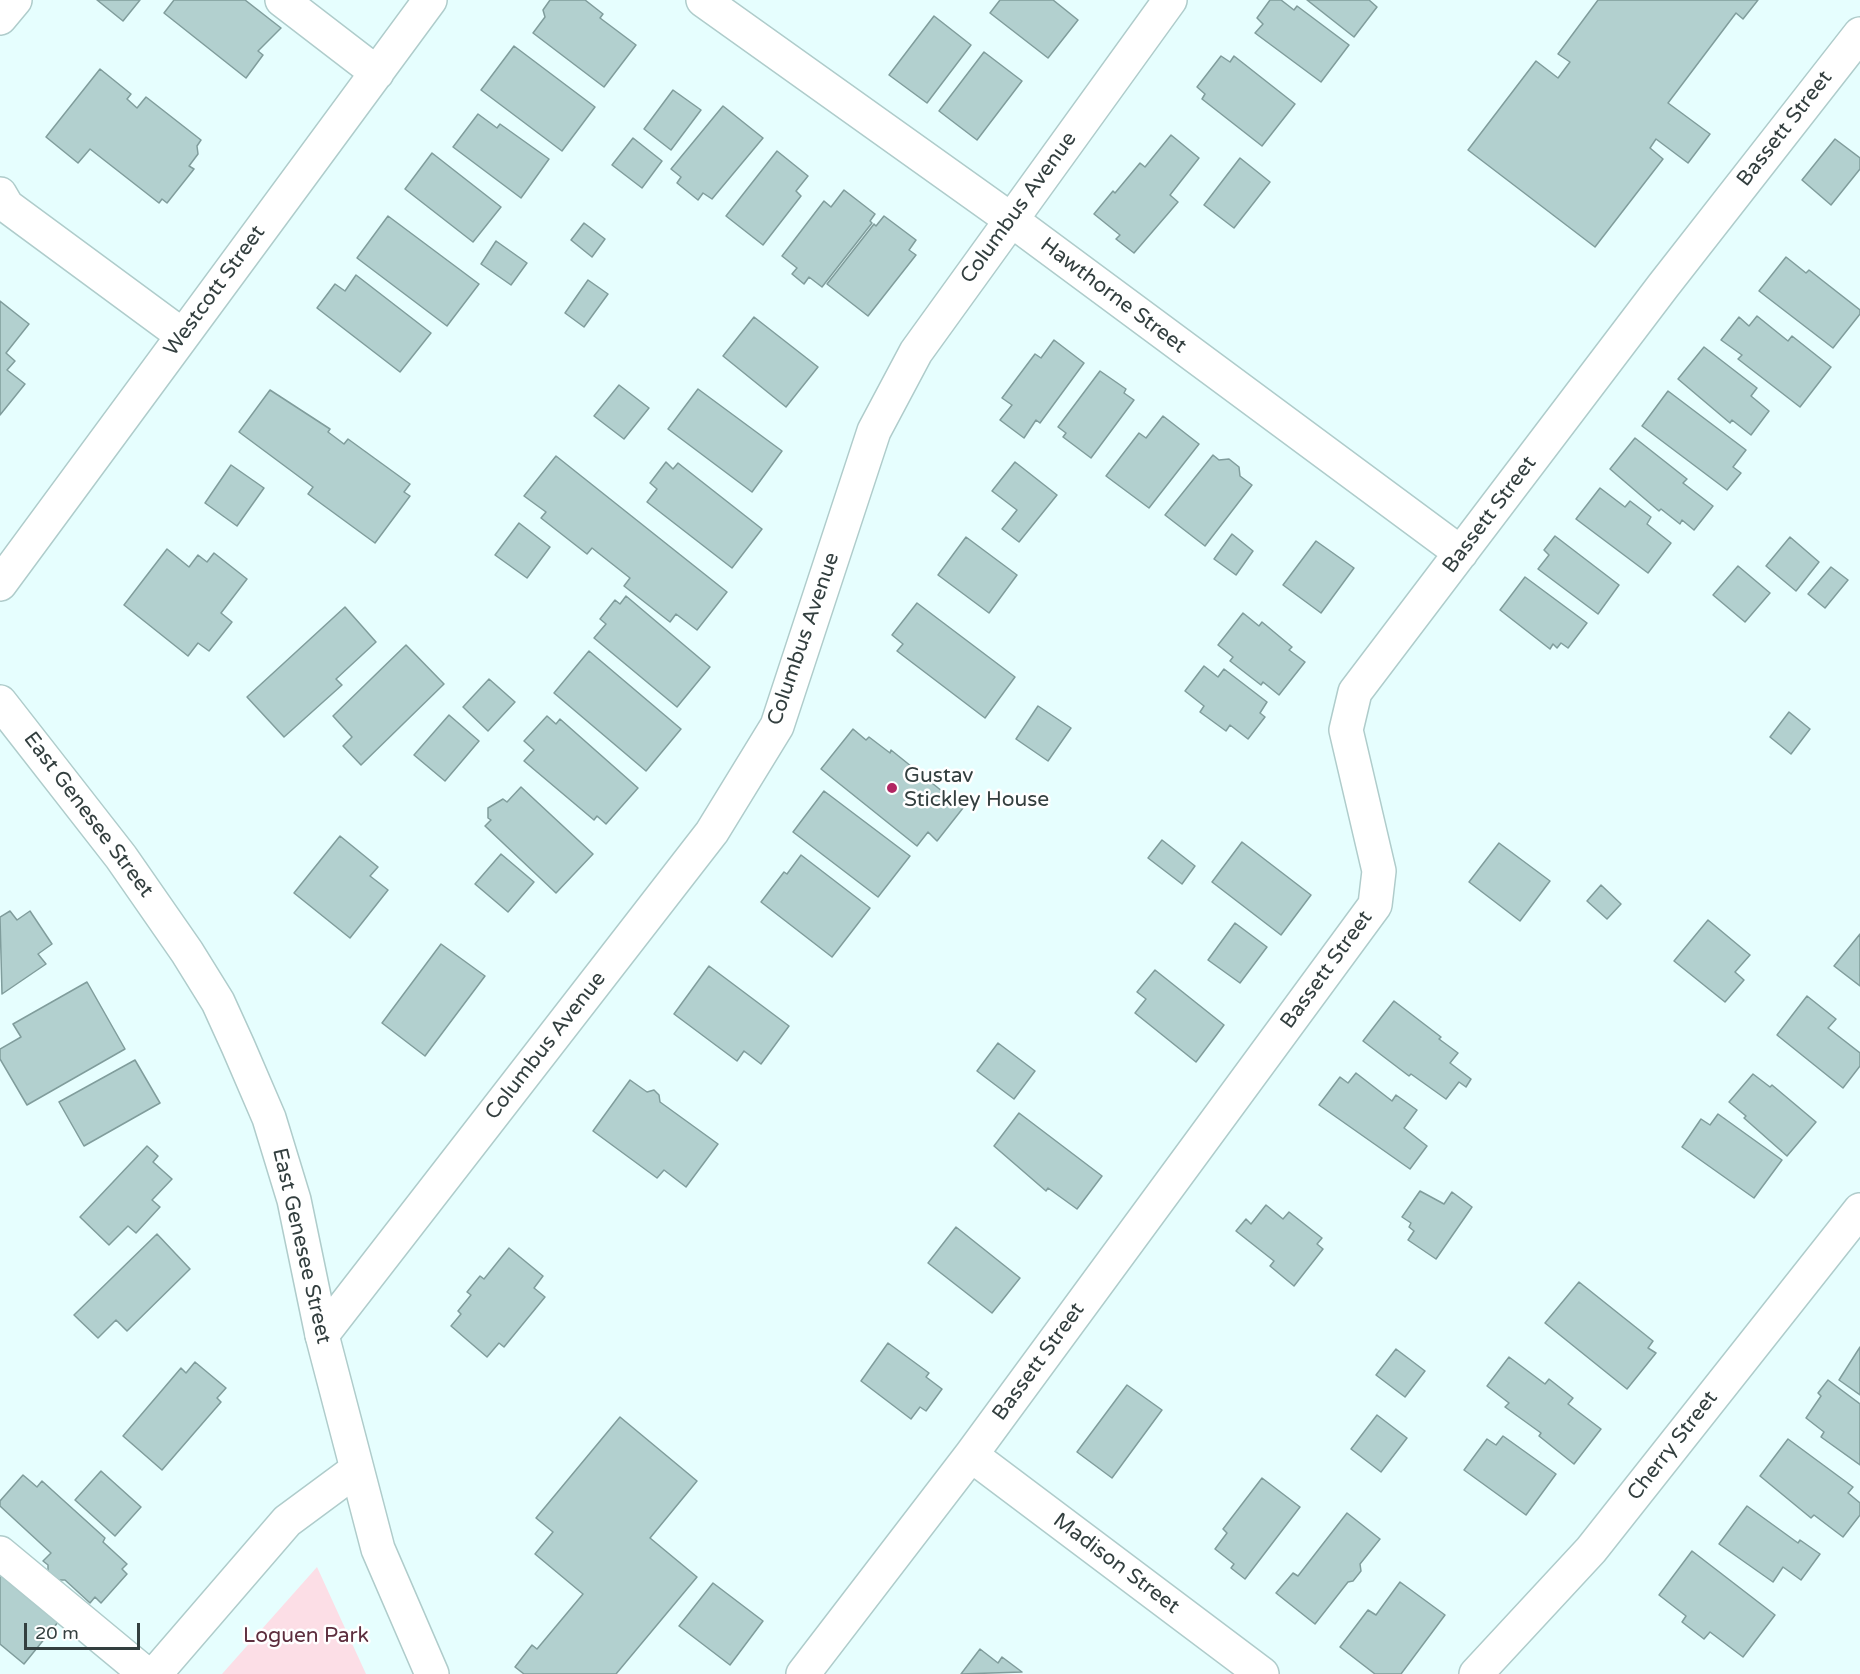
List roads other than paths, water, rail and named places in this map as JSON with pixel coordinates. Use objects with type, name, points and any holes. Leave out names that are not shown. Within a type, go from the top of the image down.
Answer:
[{"type":"street","points":[[0,18],[15,0]]},
{"type":"street","points":[[282,0],[377,73]]},
{"type":"street","name":"Westcott Street","points":[[0,584],[430,0]]},
{"type":"street","name":"Hawthorne Street","points":[[703,0],[1010,219],[1461,553]]},
{"type":"street","name":"Columbus Avenue","points":[[322,1335],[712,832],[777,726],[874,430],[916,352],[1170,0]]},
{"type":"street","name":"Bassett Street","points":[[803,1674],[971,1455],[1375,905],[1379,871],[1346,730],[1355,692],[1663,286],[1860,34]]},
{"type":"street","points":[[0,194],[7,206],[182,335]]},
{"type":"street","name":"East Genesee Street","points":[[0,702],[122,857],[218,1002],[272,1128],[294,1200],[322,1335],[378,1549],[432,1674]]},
{"type":"street","name":"Cherry Street","points":[[1476,1674],[1591,1550],[1860,1210]]},
{"type":"street","name":"Madison Street","points":[[971,1455],[1262,1674]]},
{"type":"street","points":[[155,1674],[287,1521],[356,1470]]},
{"type":"street","points":[[0,1553],[146,1674]]},
{"type":"place","name":"Gustav Stickley House","points":[[892,788]]},
{"type":"park label","name":"Loguen Park","points":[[306,1636]]}]
